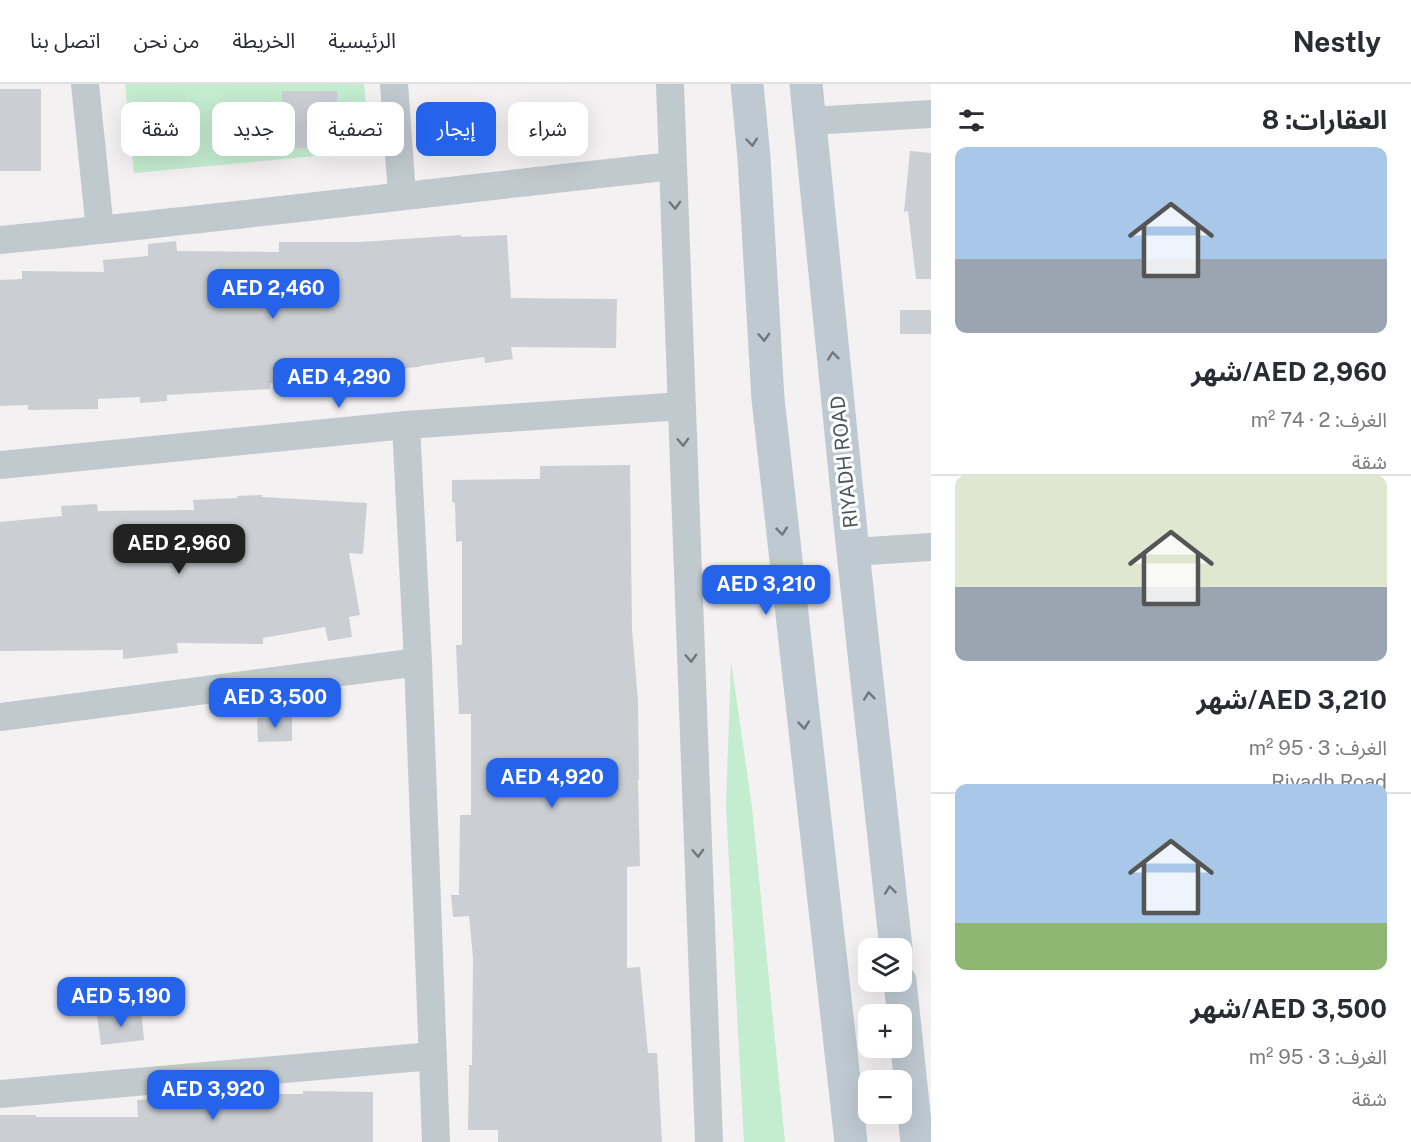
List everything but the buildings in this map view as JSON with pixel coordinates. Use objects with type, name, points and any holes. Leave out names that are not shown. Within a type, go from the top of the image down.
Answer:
[{"type":"street","points":[[85,84],[100,230]]},
{"type":"street","points":[[394,84],[402,195]]},
{"type":"street","points":[[670,84],[709,1142]]},
{"type":"street","points":[[747,84],[754,158],[768,399],[851,1142]]},
{"type":"street","name":"RIYADH ROAD","points":[[806,84],[895,938]]},
{"type":"street","points":[[809,121],[931,114]]},
{"type":"street","points":[[0,240],[673,166]]},
{"type":"street","points":[[0,465],[406,425],[682,406]]},
{"type":"street","points":[[406,425],[418,662],[436,1142]]},
{"type":"street","points":[[853,552],[931,547]]},
{"type":"street","points":[[0,717],[418,662]]},
{"type":"street","points":[[901,992],[917,1142]]},
{"type":"street","points":[[0,1095],[433,1056]]},
{"type":"green space","points":[[125,84],[364,84],[366,102],[307,102],[307,156],[316,156],[134,173],[132,156],[200,156],[200,102],[127,102]]},
{"type":"green space","points":[[731,661],[752,807],[785,1142],[744,1142],[726,806]]}]
